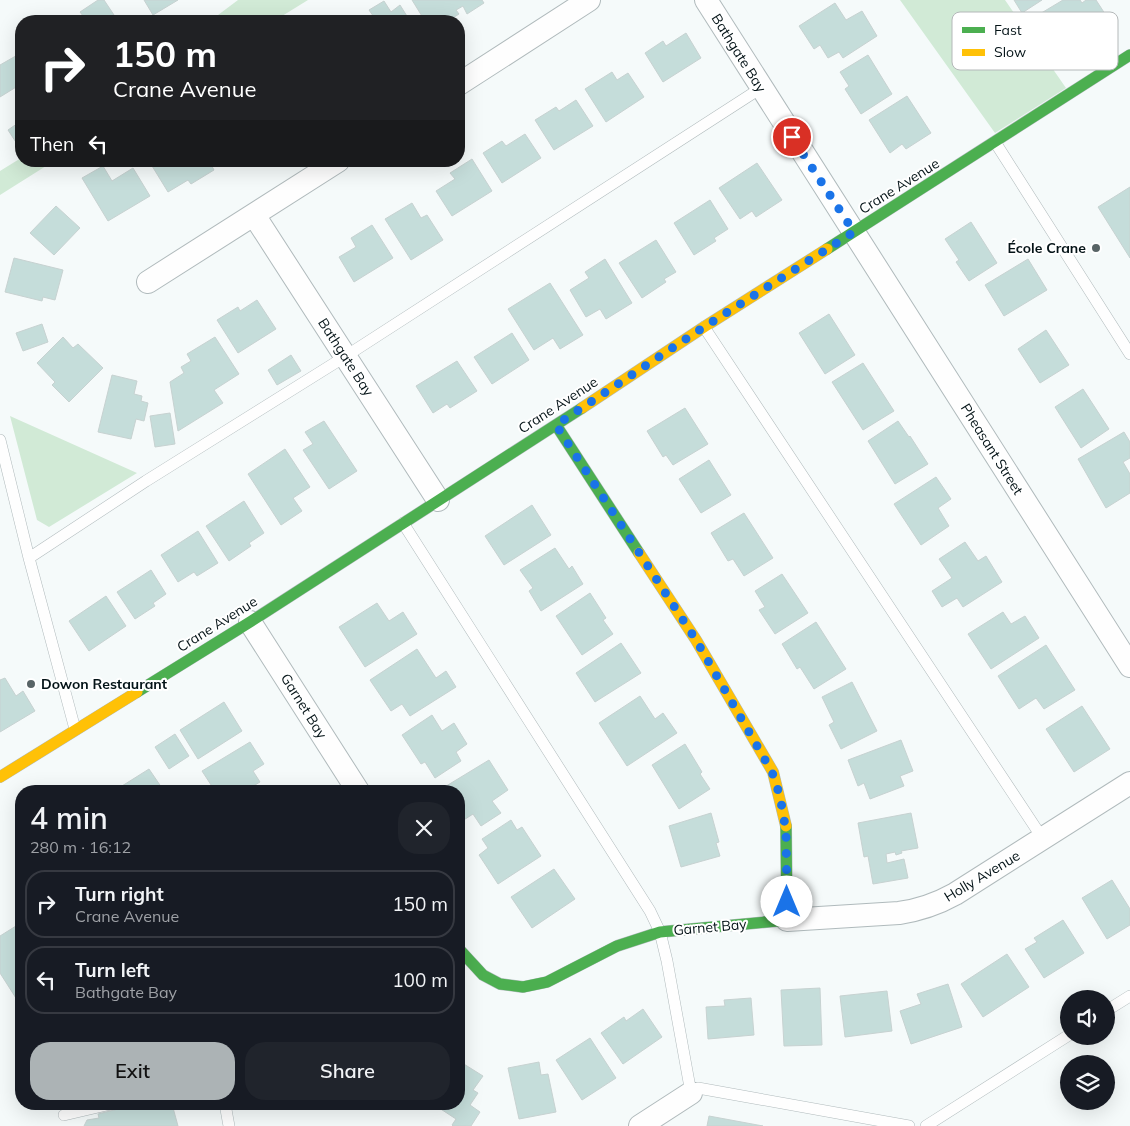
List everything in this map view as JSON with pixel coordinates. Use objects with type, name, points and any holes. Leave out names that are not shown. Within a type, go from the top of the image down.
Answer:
[{"type":"street","points":[[465,80],[589,0]]},
{"type":"street","name":"Bathgate Bay","points":[[706,0],[854,232]]},
{"type":"street","name":"Crane Avenue","points":[[1118,63],[1130,55]]},
{"type":"street","name":"Crane Avenue","points":[[0,777],[250,622],[556,425],[704,327],[1107,70]]},
{"type":"street","points":[[148,282],[329,167]]},
{"type":"street","name":"Bathgate Bay","points":[[254,215],[438,500]]},
{"type":"street","name":"Pheasant Street","points":[[854,232],[1130,666]]},
{"type":"street","points":[[556,425],[696,640],[772,772],[780,796],[786,831],[787,920]]},
{"type":"street","name":"Garnet Bay","points":[[250,622],[354,785]]},
{"type":"street","name":"Holly Avenue","points":[[787,920],[900,913],[935,904],[955,894],[1130,782]]},
{"type":"street","name":"Garnet Bay","points":[[465,956],[483,975],[500,984],[523,987],[546,982],[617,946],[660,932],[787,920]]},
{"type":"street","points":[[640,1126],[691,1093]]},
{"type":"lane","points":[[29,558],[146,481],[346,356],[761,88]]},
{"type":"lane","points":[[996,142],[1130,354]]},
{"type":"lane","points":[[704,327],[1042,839]]},
{"type":"lane","points":[[0,440],[29,558],[75,729]]},
{"type":"lane","points":[[403,523],[650,911],[660,932],[667,961],[691,1093],[698,1088],[909,1126]]},
{"type":"lane","points":[[1115,1005],[1130,996]]},
{"type":"lane","points":[[926,1126],[1060,1041]]},
{"type":"lane","points":[[64,1116],[88,1110]]},
{"type":"lane","points":[[226,1110],[229,1126]]},
{"type":"green space","points":[[238,0],[308,0],[284,15],[218,15]]},
{"type":"green space","points":[[900,0],[1005,0],[1013,12],[952,12],[952,70],[1054,70],[1066,88],[995,133]]},
{"type":"green space","points":[[15,162],[15,167],[44,167],[0,195],[0,171]]},
{"type":"green space","points":[[10,416],[137,473],[49,527],[37,520]]},
{"type":"building","points":[[98,0],[104,0],[114,15],[82,15],[80,12]]},
{"type":"building","points":[[144,0],[178,0],[153,15]]},
{"type":"building","points":[[412,0],[482,0],[484,3],[467,14],[463,6],[456,10],[459,14],[457,15],[421,15]]},
{"type":"building","points":[[1014,0],[1042,0],[1024,12],[1021,12]]},
{"type":"building","points":[[1063,0],[1080,0],[1082,3],[1086,0],[1096,0],[1104,12],[1043,12]]},
{"type":"building","points":[[384,1],[391,12],[400,5],[406,15],[372,15],[369,10]]},
{"type":"building","points":[[835,3],[846,20],[862,11],[877,36],[843,58],[839,52],[828,58],[820,45],[814,49],[799,26]]},
{"type":"building","points":[[686,33],[701,58],[663,82],[645,53],[663,41],[666,46]]},
{"type":"building","points":[[868,55],[892,94],[861,114],[845,89],[849,86],[840,72]]},
{"type":"building","points":[[15,56],[15,88],[0,97],[0,65]]},
{"type":"building","points":[[612,72],[617,80],[628,73],[644,97],[606,122],[585,89]]},
{"type":"building","points":[[907,96],[931,133],[906,149],[902,144],[890,153],[869,120]]},
{"type":"building","points":[[576,100],[593,126],[554,150],[535,120],[556,107],[559,111]]},
{"type":"building","points":[[15,125],[15,141],[8,130]]},
{"type":"building","points":[[525,134],[541,158],[502,183],[483,153],[502,141],[506,146]]},
{"type":"building","points":[[472,159],[492,191],[452,216],[436,191],[455,179],[450,173],[459,167],[465,167],[465,163]]},
{"type":"building","points":[[757,163],[782,200],[756,217],[752,211],[740,219],[719,188]]},
{"type":"building","points":[[104,167],[112,181],[133,168],[150,196],[108,221],[82,178]]},
{"type":"building","points":[[153,167],[212,167],[214,170],[191,184],[188,180],[168,192]]},
{"type":"building","points":[[1130,187],[1130,258],[1098,207]]},
{"type":"building","points":[[710,200],[728,229],[714,238],[716,241],[694,255],[674,223]]},
{"type":"building","points":[[412,203],[421,218],[427,215],[443,240],[411,260],[385,219]]},
{"type":"building","points":[[56,206],[80,228],[54,255],[30,233]]},
{"type":"building","points":[[971,222],[997,263],[969,281],[956,262],[959,260],[945,239]]},
{"type":"building","points":[[372,225],[393,258],[354,282],[339,257],[356,247],[351,238]]},
{"type":"building","points":[[656,240],[676,272],[664,279],[666,282],[642,298],[619,263]]},
{"type":"building","points":[[14,258],[63,270],[55,300],[43,297],[42,301],[5,292]]},
{"type":"building","points":[[605,259],[632,303],[606,319],[600,309],[586,317],[570,290],[589,278],[585,272]]},
{"type":"building","points":[[1028,259],[1047,290],[1004,316],[985,285]]},
{"type":"building","points":[[550,283],[583,335],[560,349],[553,338],[534,350],[508,309]]},
{"type":"building","points":[[257,300],[276,329],[238,353],[217,320],[238,307],[240,311]]},
{"type":"building","points":[[829,314],[855,355],[825,374],[799,333]]},
{"type":"building","points":[[42,324],[48,342],[23,351],[16,333]]},
{"type":"building","points":[[1046,330],[1069,365],[1040,383],[1018,349]]},
{"type":"building","points":[[512,333],[529,360],[492,384],[474,357]]},
{"type":"building","points":[[63,337],[73,348],[78,344],[103,368],[69,402],[52,385],[55,382],[37,363]]},
{"type":"building","points":[[215,337],[239,374],[214,390],[223,403],[178,431],[170,382],[184,373],[181,367],[191,361],[187,354]]},
{"type":"building","points":[[291,355],[301,371],[277,385],[268,370]]},
{"type":"building","points":[[457,361],[477,391],[450,408],[447,404],[433,413],[416,386]]},
{"type":"building","points":[[863,363],[894,411],[863,430],[832,382]]},
{"type":"building","points":[[112,375],[137,381],[134,394],[142,396],[141,401],[148,403],[144,421],[136,419],[131,439],[98,432]]},
{"type":"building","points":[[1083,389],[1109,429],[1081,448],[1055,407]]},
{"type":"building","points":[[685,408],[708,444],[673,465],[666,455],[663,457],[647,431]]},
{"type":"building","points":[[170,413],[175,444],[155,447],[150,416]]},
{"type":"building","points":[[324,421],[357,471],[329,489],[303,450],[313,444],[305,432]]},
{"type":"building","points":[[898,421],[928,464],[895,484],[868,441]]},
{"type":"building","points":[[1124,432],[1130,442],[1130,458],[1123,462],[1130,474],[1130,493],[1106,508],[1078,459]]},
{"type":"building","points":[[285,449],[310,487],[293,498],[302,511],[281,525],[248,474]]},
{"type":"building","points":[[709,460],[731,495],[701,513],[679,479]]},
{"type":"building","points":[[936,477],[951,499],[938,508],[949,526],[921,545],[894,504]]},
{"type":"building","points":[[244,501],[264,533],[249,543],[251,546],[229,561],[206,526]]},
{"type":"building","points":[[532,505],[551,535],[504,565],[485,536]]},
{"type":"building","points":[[744,513],[773,558],[744,576],[733,559],[728,561],[711,533]]},
{"type":"building","points":[[198,531],[218,563],[197,576],[194,572],[178,582],[161,555]]},
{"type":"building","points":[[965,542],[978,561],[986,556],[1002,582],[963,607],[957,598],[942,607],[932,591],[952,578],[939,559]]},
{"type":"building","points":[[555,548],[569,569],[572,566],[583,584],[541,611],[529,591],[533,588],[520,570]]},
{"type":"building","points":[[151,570],[166,594],[153,603],[155,606],[135,619],[117,592]]},
{"type":"building","points":[[782,574],[808,613],[775,634],[759,610],[765,607],[755,591]]},
{"type":"building","points":[[590,593],[606,618],[603,620],[613,634],[582,655],[556,616]]},
{"type":"building","points":[[106,596],[126,626],[89,651],[69,621]]},
{"type":"building","points":[[377,603],[389,621],[403,612],[417,634],[365,667],[339,627]]},
{"type":"building","points":[[1003,612],[1011,624],[1025,616],[1039,638],[991,669],[968,634]]},
{"type":"building","points":[[816,622],[846,669],[814,689],[800,667],[797,669],[782,644]]},
{"type":"building","points":[[621,643],[641,673],[595,702],[576,673]]},
{"type":"building","points":[[1046,645],[1075,690],[1044,709],[1036,698],[1019,709],[998,676]]},
{"type":"building","points":[[417,649],[436,678],[446,671],[456,687],[410,716],[402,704],[391,711],[370,680]]},
{"type":"building","points":[[5,678],[16,696],[23,691],[35,711],[0,732],[0,680]]},
{"type":"building","points":[[852,682],[877,731],[841,749],[829,725],[834,722],[822,697]]},
{"type":"building","points":[[640,696],[655,719],[663,713],[677,733],[627,766],[599,723]]},
{"type":"building","points":[[224,702],[242,731],[198,759],[180,730]]},
{"type":"building","points":[[1082,706],[1110,749],[1074,772],[1046,729]]},
{"type":"building","points":[[432,715],[442,731],[454,723],[467,744],[456,752],[461,761],[435,778],[425,762],[421,764],[402,735]]},
{"type":"building","points":[[175,734],[189,756],[169,769],[155,747]]},
{"type":"building","points":[[901,740],[913,771],[900,776],[904,786],[870,799],[864,783],[858,786],[848,760]]},
{"type":"building","points":[[250,742],[264,764],[253,771],[260,782],[255,785],[211,785],[202,771]]},
{"type":"building","points":[[685,744],[710,789],[679,809],[652,765]]},
{"type":"building","points":[[489,760],[508,790],[492,801],[501,813],[481,826],[473,814],[465,819],[465,785],[448,785]]},
{"type":"building","points":[[149,769],[160,785],[124,785]]},
{"type":"building","points":[[711,813],[719,842],[716,843],[720,856],[681,867],[669,826]]},
{"type":"building","points":[[911,813],[918,848],[901,851],[902,853],[896,855],[895,852],[886,854],[887,863],[904,859],[908,878],[873,884],[868,856],[864,857],[858,823]]},
{"type":"building","points":[[511,820],[517,830],[522,827],[541,856],[498,884],[479,855],[488,848],[482,839]]},
{"type":"building","points":[[554,869],[575,899],[532,928],[511,897]]},
{"type":"building","points":[[1112,880],[1130,909],[1130,925],[1107,939],[1082,898]]},
{"type":"building","points":[[1063,920],[1084,953],[1044,978],[1025,949],[1037,942],[1034,938]]},
{"type":"building","points":[[15,927],[15,997],[0,973],[0,936]]},
{"type":"building","points":[[1007,954],[1029,987],[983,1017],[961,984]]},
{"type":"building","points":[[948,984],[962,1027],[911,1044],[900,1011],[921,1004],[917,994]]},
{"type":"building","points":[[820,988],[822,1045],[784,1046],[781,990]]},
{"type":"building","points":[[887,991],[892,1031],[845,1037],[840,996]]},
{"type":"building","points":[[751,998],[754,1035],[708,1039],[706,1007],[725,1006],[724,1000]]},
{"type":"building","points":[[643,1009],[662,1037],[623,1064],[601,1033],[624,1017],[626,1021]]},
{"type":"building","points":[[590,1038],[616,1078],[582,1100],[556,1060]]},
{"type":"building","points":[[539,1062],[541,1075],[548,1074],[556,1112],[519,1119],[508,1068]]},
{"type":"building","points":[[465,1065],[483,1076],[473,1090],[478,1093],[470,1105],[480,1112],[471,1126],[453,1126],[456,1119],[442,1110],[465,1110]]},
{"type":"building","points":[[114,1110],[174,1110],[178,1126],[84,1126],[87,1120],[99,1118],[98,1114]]},
{"type":"building","points":[[709,1116],[763,1126],[707,1126]]},
{"type":"traffic: fast","points":[[1118,63],[1130,55]]},
{"type":"traffic: fast","points":[[827,249],[1107,70]]},
{"type":"traffic: fast","points":[[137,692],[250,622],[582,408]]},
{"type":"traffic: fast","points":[[556,425],[639,553]]},
{"type":"traffic: fast","points":[[465,956],[483,975],[500,984],[523,987],[547,982],[617,946],[660,932],[787,920],[786,826]]},
{"type":"traffic: slow","points":[[582,408],[704,327],[827,249]]},
{"type":"traffic: slow","points":[[639,553],[696,640],[773,772],[786,826]]},
{"type":"traffic: slow","points":[[0,777],[137,692]]},
{"type":"place","name":"École Crane","points":[[1096,248]]},
{"type":"place","name":"Dowon Restaurant","points":[[31,684]]},
{"type":"route","points":[[787,902],[786,831],[780,796],[772,772],[696,640],[556,425],[704,327],[854,232],[792,137]]}]
